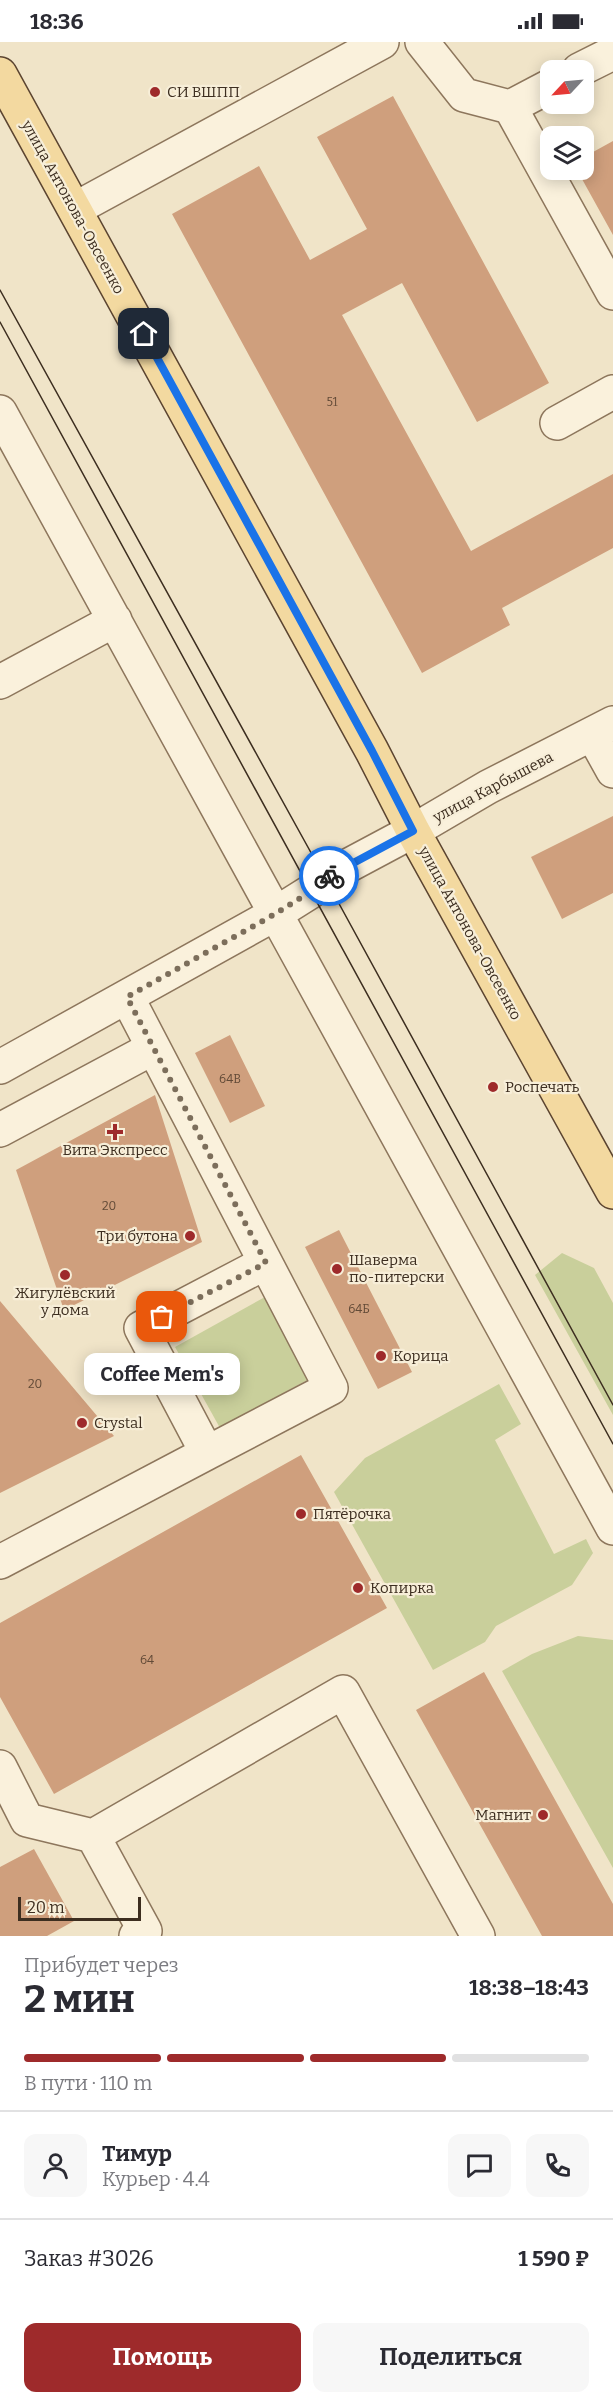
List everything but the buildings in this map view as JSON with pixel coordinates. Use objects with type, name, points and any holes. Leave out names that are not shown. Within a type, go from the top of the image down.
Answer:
[{"type":"main road","name":"улица Антонова-Овсеенко","points":[[0,74],[372,751],[413,831],[613,1192]]},
{"type":"street","points":[[75,209],[382,42]]},
{"type":"street","points":[[422,42],[464,95],[510,107],[540,91]]},
{"type":"street","points":[[594,62],[613,53]]},
{"type":"street","points":[[510,107],[613,293]]},
{"type":"street","points":[[557,423],[613,392]]},
{"type":"street","points":[[0,412],[613,1528]]},
{"type":"street","points":[[0,682],[115,620]]},
{"type":"street","points":[[603,729],[613,771]]},
{"type":"street","name":"улица Карбышева","points":[[0,1067],[275,914],[310,892],[325,878],[489,787],[603,729]]},
{"type":"street","points":[[0,1562],[331,1388],[127,997]]},
{"type":"street","points":[[0,1130],[153,1048]]},
{"type":"street","points":[[207,1453],[141,1328],[266,1263]]},
{"type":"street","points":[[0,1767],[27,1820],[93,1836],[343,1692],[478,1936]]},
{"type":"street","points":[[93,1836],[144,1934]]},
{"type":"green space","points":[[562,1253],[594,1268],[613,1303],[613,1415],[535,1275]]},
{"type":"green space","points":[[265,1297],[311,1378],[220,1428],[175,1347]]},
{"type":"green space","points":[[499,1384],[521,1424],[495,1440],[554,1554],[586,1539],[593,1553],[572,1585],[496,1626],[485,1642],[433,1670],[334,1492],[365,1458]]},
{"type":"green space","points":[[578,1636],[613,1640],[613,1868],[502,1671],[532,1654]]},
{"type":"tram line","points":[[0,290],[613,1405]]},
{"type":"tram line","points":[[0,322],[613,1444]]},
{"type":"way so far","points":[[162,1317],[266,1263],[127,997],[275,914],[310,892],[329,876]]},
{"type":"place","name":"СИ ВШПП","points":[[155,92]]},
{"type":"place","name":"Роспечать","points":[[493,1087]]},
{"type":"place","name":"Вита Экспресс","points":[[115,1132]]},
{"type":"place","name":"Три бутона","points":[[190,1236]]},
{"type":"place","name":"Шаверма по-питерски","points":[[337,1269]]},
{"type":"place","name":"Жигулёвский у дома","points":[[65,1275]]},
{"type":"place","name":"Coffee Mem's","points":[[162,1317]]},
{"type":"place","name":"Корица","points":[[381,1356]]},
{"type":"place","name":"Crystal","points":[[82,1423]]},
{"type":"place","name":"Пятёрочка","points":[[301,1514]]},
{"type":"place","name":"Копирка","points":[[358,1588]]},
{"type":"place","name":"Магнит","points":[[543,1815]]},
{"type":"route","points":[[144,334],[372,751],[413,831],[329,876]]}]
